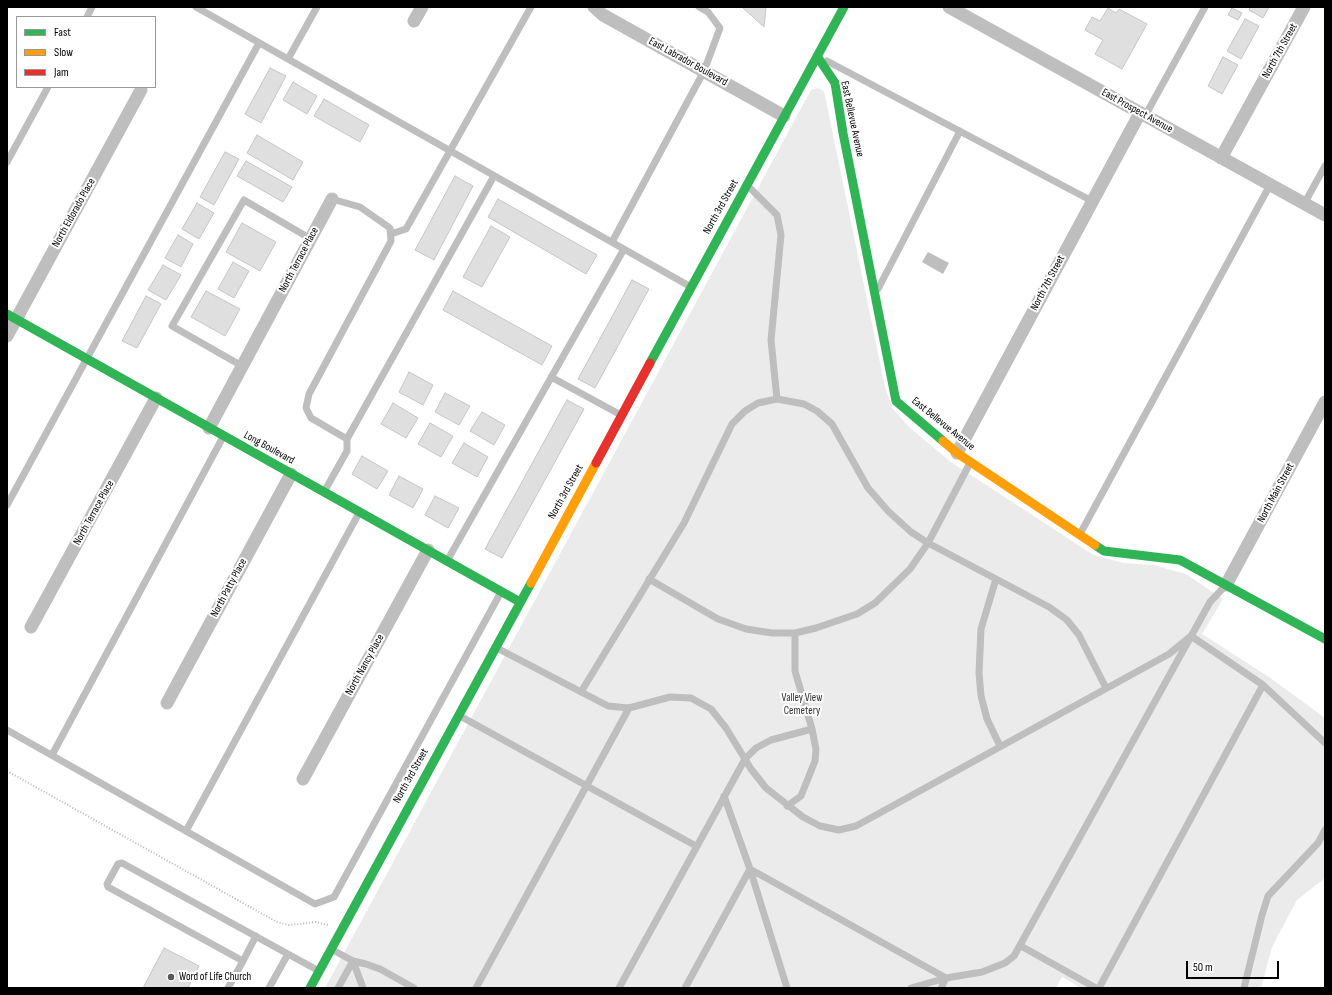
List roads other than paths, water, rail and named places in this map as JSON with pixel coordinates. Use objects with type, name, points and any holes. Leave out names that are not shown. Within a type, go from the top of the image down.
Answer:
[{"type":"street","points":[[414,21],[422,7]]},
{"type":"street","name":"East Labrador Boulevard","points":[[594,7],[603,14],[784,116]]},
{"type":"street","name":"North 3rd Street","points":[[310,988],[844,7]]},
{"type":"street","name":"East Prospect Avenue","points":[[949,7],[1325,216]]},
{"type":"street","name":"North 7th Street","points":[[1221,158],[1304,7]]},
{"type":"street","name":"East Bellevue Avenue","points":[[817,56],[835,83],[896,401],[957,453],[1104,551],[1180,560],[1325,639]]},
{"type":"street","name":"North Eldorado Place","points":[[7,336],[11,317],[141,90]]},
{"type":"street","name":"North 7th Street","points":[[957,453],[1092,201],[1142,114]]},
{"type":"street","name":"North Terrace Place","points":[[209,428],[332,199]]},
{"type":"street","name":"Long Boulevard","points":[[11,317],[520,602]]},
{"type":"street","name":"North Terrace Place","points":[[31,627],[156,398]]},
{"type":"street","name":"North Main Street","points":[[1226,585],[1325,402]]},
{"type":"street","name":"North Patty Place","points":[[167,703],[291,474]]},
{"type":"street","name":"North Nancy Place","points":[[303,779],[428,550]]},
{"type":"lane","points":[[87,16],[92,7]]},
{"type":"lane","points":[[196,7],[691,287]]},
{"type":"lane","points":[[288,60],[317,7]]},
{"type":"lane","points":[[391,234],[406,228],[531,7]]},
{"type":"lane","points":[[612,242],[704,71],[720,28],[708,12],[699,7]]},
{"type":"lane","points":[[1142,114],[1205,7]]},
{"type":"lane","points":[[7,506],[259,43]]},
{"type":"lane","points":[[817,56],[1092,201]]},
{"type":"lane","points":[[7,162],[47,88]]},
{"type":"lane","points":[[875,295],[960,131]]},
{"type":"lane","points":[[1304,204],[1325,166]]},
{"type":"lane","points":[[324,492],[347,451],[347,439],[494,176]]},
{"type":"lane","points":[[747,184],[777,214],[781,235],[771,340],[777,399]]},
{"type":"lane","points":[[1079,535],[1270,185]]},
{"type":"lane","points":[[332,199],[360,207],[390,228],[391,234],[391,241],[309,394],[306,408],[311,418],[347,439]]},
{"type":"lane","points":[[242,366],[172,326],[244,200],[310,239]]},
{"type":"lane","points":[[447,561],[624,249]]},
{"type":"lane","points":[[551,378],[621,415]]},
{"type":"lane","points":[[581,692],[684,522],[732,424],[745,411],[758,403],[777,399],[804,404],[817,411],[832,424],[868,488],[888,511],[911,532],[928,543],[1049,607],[1067,620],[1079,636],[1106,688]]},
{"type":"lane","points":[[52,755],[224,436]]},
{"type":"lane","points":[[649,579],[718,619],[746,629],[772,633],[795,633],[816,628],[857,614],[875,603],[910,569],[928,543],[970,462]]},
{"type":"lane","points":[[186,831],[359,512]]},
{"type":"lane","points":[[996,579],[981,629],[979,673],[981,696],[987,719],[1000,746]]},
{"type":"lane","points":[[911,988],[946,978],[982,972],[1005,964],[1014,956],[1021,946],[1210,602],[1226,585]]},
{"type":"lane","points":[[7,730],[315,904],[334,897],[502,592]]},
{"type":"lane","points":[[787,806],[801,796],[812,773],[816,749],[812,729],[795,671],[795,633]]},
{"type":"lane","points":[[495,647],[608,706],[629,708],[670,697],[691,698],[711,709],[726,728],[751,769],[766,788],[787,806],[820,826],[839,830],[856,826],[1169,654],[1191,636]]},
{"type":"lane","points":[[1191,636],[1263,685],[1325,743]]},
{"type":"lane","points":[[1021,946],[1098,988],[1263,685]]},
{"type":"lane","points":[[476,988],[629,708]]},
{"type":"lane","points":[[458,715],[587,784],[696,846]]},
{"type":"lane","points":[[619,988],[745,759],[756,748],[771,740],[812,729]]},
{"type":"lane","points":[[724,796],[750,869],[787,988]]},
{"type":"lane","points":[[1244,988],[1263,910],[1268,896],[1318,843],[1325,830]]},
{"type":"lane","points":[[243,961],[108,887],[118,864],[122,863],[319,971]]},
{"type":"lane","points":[[750,869],[946,978]]},
{"type":"lane","points":[[685,988],[750,869]]},
{"type":"lane","points":[[228,988],[256,936]]},
{"type":"lane","points":[[331,948],[353,961],[380,969],[414,988]]},
{"type":"lane","points":[[269,988],[288,954]]},
{"type":"lane","points":[[338,988],[353,961]]},
{"type":"lane","points":[[353,961],[363,988]]},
{"type":"lane","points":[[941,988],[946,978]]},
{"type":"place","name":"Word of Life Church","points":[[171,977]]},
{"type":"park label","name":"Valley View Cemetery","points":[[802,704]]}]
